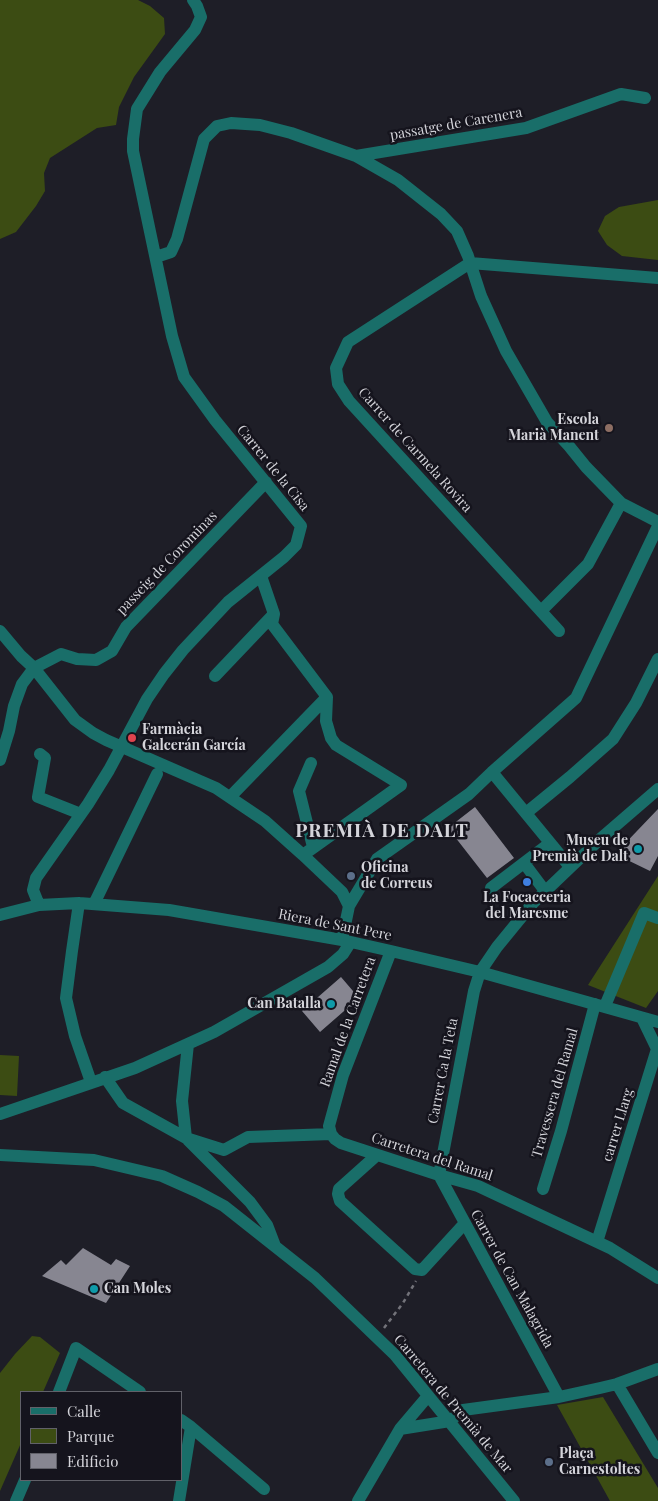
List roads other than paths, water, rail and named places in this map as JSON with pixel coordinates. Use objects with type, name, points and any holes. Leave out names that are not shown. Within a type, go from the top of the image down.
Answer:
[{"type":"street","name":"Carrer de la Cisa","points":[[39,905],[33,890],[36,878],[109,770],[147,698],[183,650],[228,602],[296,545],[301,526],[215,420],[184,377],[172,336],[133,151],[134,122],[137,108],[160,72],[195,30],[201,17],[193,0]]},
{"type":"street","name":"passatge de Carenera","points":[[356,156],[526,128],[621,94],[645,98]]},
{"type":"street","points":[[156,257],[171,252],[177,239],[204,139],[217,126],[231,124],[260,125],[291,133],[356,156],[398,180],[441,214],[457,231],[481,296],[506,351],[547,422],[586,467],[621,503],[658,522]]},
{"type":"street","points":[[470,263],[658,278]]},
{"type":"street","name":"Carrer de Carmela Rovira","points":[[470,263],[348,342],[336,368],[338,384],[348,401],[559,631]]},
{"type":"street","name":"passeig de Corominas","points":[[34,668],[61,654],[77,659],[96,660],[112,651],[126,627],[266,482]]},
{"type":"street","points":[[541,611],[588,564],[621,503]]},
{"type":"street","points":[[0,1114],[134,1068],[188,1044],[230,1023],[328,967],[343,954],[349,906],[377,859],[469,794],[576,698],[658,526]]},
{"type":"street","points":[[261,576],[274,614],[272,624],[327,697],[326,721],[331,738],[336,746],[401,785],[308,851]]},
{"type":"street","points":[[215,676],[274,614]]},
{"type":"street","points":[[0,631],[34,668],[75,720],[93,733],[121,747],[216,788],[230,797],[308,851],[342,892],[349,906]]},
{"type":"street","points":[[526,813],[613,739],[636,703],[658,659]]},
{"type":"street","points":[[0,760],[14,706],[22,684],[34,668]]},
{"type":"street","points":[[230,797],[327,697]]},
{"type":"street","points":[[40,754],[45,758],[38,797],[81,814]]},
{"type":"street","points":[[308,851],[299,791],[310,763]]},
{"type":"street","points":[[492,772],[570,868]]},
{"type":"street","points":[[94,904],[157,774]]},
{"type":"street","name":"Carrer Ca la Teta","points":[[439,1175],[474,991],[480,972],[497,947],[533,903],[599,840],[658,789]]},
{"type":"street","points":[[491,888],[550,844]]},
{"type":"street","points":[[524,863],[545,891]]},
{"type":"street","points":[[79,903],[66,998],[75,1036],[91,1082]]},
{"type":"street","name":"Riera de Sant Pere","points":[[0,915],[39,905],[79,903],[169,910],[391,951],[480,972],[658,1022]]},
{"type":"street","name":"Travessera del Ramal","points":[[543,1189],[600,1005],[644,913],[658,918]]},
{"type":"street","name":"Ramal de la Carretera","points":[[331,1134],[330,1126],[343,1075],[391,951]]},
{"type":"street","name":"carrer Llarg","points":[[597,1242],[657,1049],[642,1018]]},
{"type":"street","points":[[188,1044],[182,1101],[186,1138],[250,1202],[267,1225],[276,1247]]},
{"type":"street","points":[[105,1077],[123,1103],[186,1138],[224,1150],[248,1137],[331,1134]]},
{"type":"street","name":"Carretera del Ramal","points":[[331,1134],[341,1143],[478,1186],[610,1248],[658,1278]]},
{"type":"street","points":[[377,1154],[339,1189],[340,1201],[415,1269],[422,1270],[464,1223]]},
{"type":"street","name":"Carretera de Premià de Mar","points":[[0,1155],[94,1160],[162,1176],[224,1206],[315,1278],[395,1355],[514,1501]]},
{"type":"street","name":"Carrer de Can Malagrida","points":[[439,1175],[559,1396]]},
{"type":"street","points":[[59,1391],[76,1348],[139,1391]]},
{"type":"street","points":[[400,1430],[450,1421],[463,1410],[559,1396],[617,1384],[658,1369]]},
{"type":"street","points":[[617,1384],[658,1452]]},
{"type":"street","points":[[358,1501],[400,1430],[427,1394]]},
{"type":"street","points":[[186,1424],[264,1489]]},
{"type":"street","points":[[182,1468],[186,1424]]},
{"type":"street","points":[[16,1501],[25,1481]]},
{"type":"street","points":[[179,1501],[181,1481]]},
{"type":"place","name":"Escola Marià Manent","points":[[609,428]]},
{"type":"place","name":"Farmàcia Galcerán García","points":[[132,738]]},
{"type":"place","name":"Museu de Premià de Dalt","points":[[638,849]]},
{"type":"place","name":"Oficina de Correus","points":[[351,876]]},
{"type":"place","name":"La Focacceria del Maresme","points":[[527,882]]},
{"type":"place","name":"Can Batalla","points":[[331,1004]]},
{"type":"place","name":"Can Moles","points":[[94,1289]]},
{"type":"place","name":"Plaça Carnestoltes","points":[[549,1462]]},
{"type":"district","name":"PREMIÀ DE DALT","points":[[382,831]]}]
